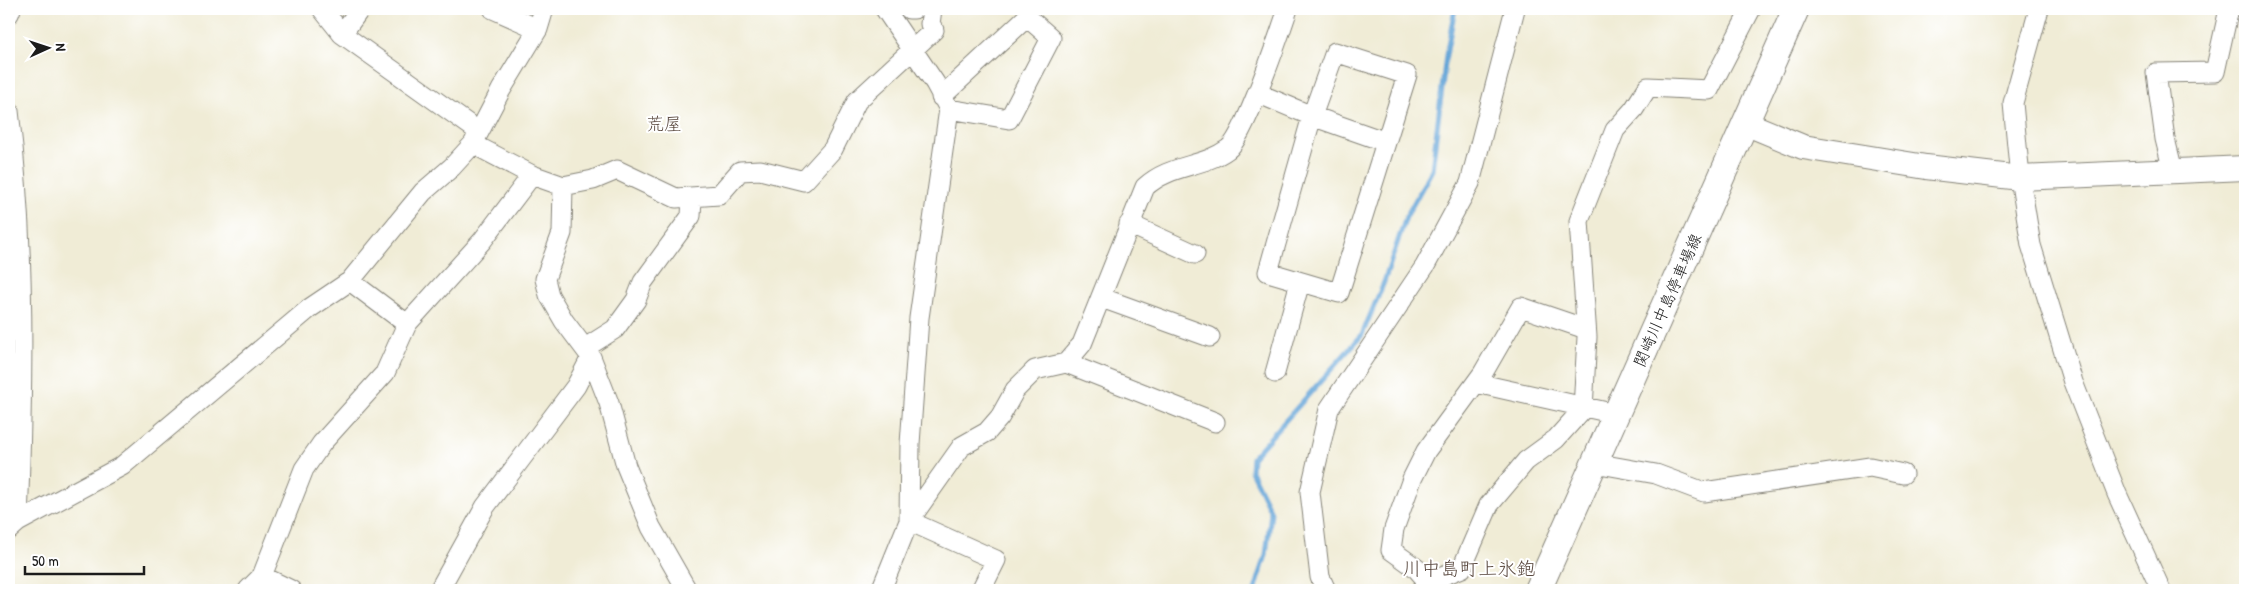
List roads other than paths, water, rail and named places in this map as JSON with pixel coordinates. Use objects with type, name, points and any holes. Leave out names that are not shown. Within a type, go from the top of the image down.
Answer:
[{"type":"main road","name":"関崎川中島停車場線","points":[[1538,590],[1796,9]]},
{"type":"street","points":[[9,14],[12,9]]},
{"type":"street","points":[[322,9],[342,34],[476,137],[532,175],[563,186],[594,180],[617,170],[676,198],[718,195],[740,171],[760,170],[804,181],[833,149],[857,101],[934,30],[930,24],[932,9]]},
{"type":"street","points":[[342,34],[360,9]]},
{"type":"street","points":[[493,9],[538,29]]},
{"type":"street","points":[[14,526],[122,466],[310,308],[350,281],[423,192],[452,167],[476,137],[501,90],[538,29],[544,9]]},
{"type":"street","points":[[885,9],[945,103],[1009,120],[1051,38],[1027,17],[945,103],[918,318],[910,444],[908,521]]},
{"type":"street","points":[[909,9],[914,9]]},
{"type":"street","points":[[1066,363],[1082,344],[1145,187],[1156,176],[1211,158],[1230,148],[1257,93],[1288,9]]},
{"type":"street","points":[[1326,590],[1320,578],[1310,492],[1329,409],[1425,266],[1470,183],[1515,9]]},
{"type":"street","points":[[1586,330],[1521,308],[1476,383],[1426,451],[1412,479],[1394,529],[1391,550],[1416,568],[1425,586],[1462,568],[1489,505],[1526,460],[1556,439],[1583,408],[1586,330],[1578,221],[1615,130],[1634,110],[1648,87],[1709,90],[1751,9]]},
{"type":"street","points":[[2039,9],[2013,103],[2020,178],[2031,245],[2073,382],[2117,494],[2161,590]]},
{"type":"street","points":[[2172,171],[2165,139],[2156,72],[2215,72],[2229,9]]},
{"type":"street","points":[[1335,52],[1407,75],[1339,292],[1268,272],[1312,116],[1335,52]]},
{"type":"street","points":[[1257,93],[1312,116],[1386,142]]},
{"type":"street","points":[[9,111],[17,176],[24,356],[14,526]]},
{"type":"street","points":[[1745,123],[1803,147],[1926,167],[2020,178],[2245,168]]},
{"type":"street","points":[[248,590],[262,576],[304,469],[322,443],[385,373],[407,324],[482,242],[532,175]]},
{"type":"street","points":[[563,186],[562,233],[545,279],[550,295],[564,321],[588,353],[609,403],[626,466],[651,527],[687,590]]},
{"type":"street","points":[[439,590],[485,507],[576,386],[588,353],[615,328],[636,300],[643,282],[691,216],[692,198]]},
{"type":"street","points":[[1129,224],[1195,254]]},
{"type":"street","points":[[350,281],[407,324]]},
{"type":"street","points":[[1275,374],[1300,282]]},
{"type":"street","points":[[1102,298],[1210,337]]},
{"type":"street","points":[[881,590],[908,521],[962,446],[987,432],[1000,417],[1015,390],[1035,370],[1066,363],[1215,422]]},
{"type":"street","points":[[1476,383],[1616,414]]},
{"type":"street","points":[[1594,463],[1656,474],[1704,492],[1870,467],[1902,474]]},
{"type":"street","points":[[908,521],[996,560],[980,590]]},
{"type":"street","points":[[262,576],[291,590]]},
{"type":"waterway","points":[[1255,590],[1266,555],[1271,512],[1251,471],[1252,458],[1362,335],[1384,282],[1406,217],[1432,170],[1446,55],[1455,9]]},
{"type":"district","name":"荒屋","points":[[664,123]]},
{"type":"district","name":"川中島町上氷鉋","points":[[1469,568]]}]
